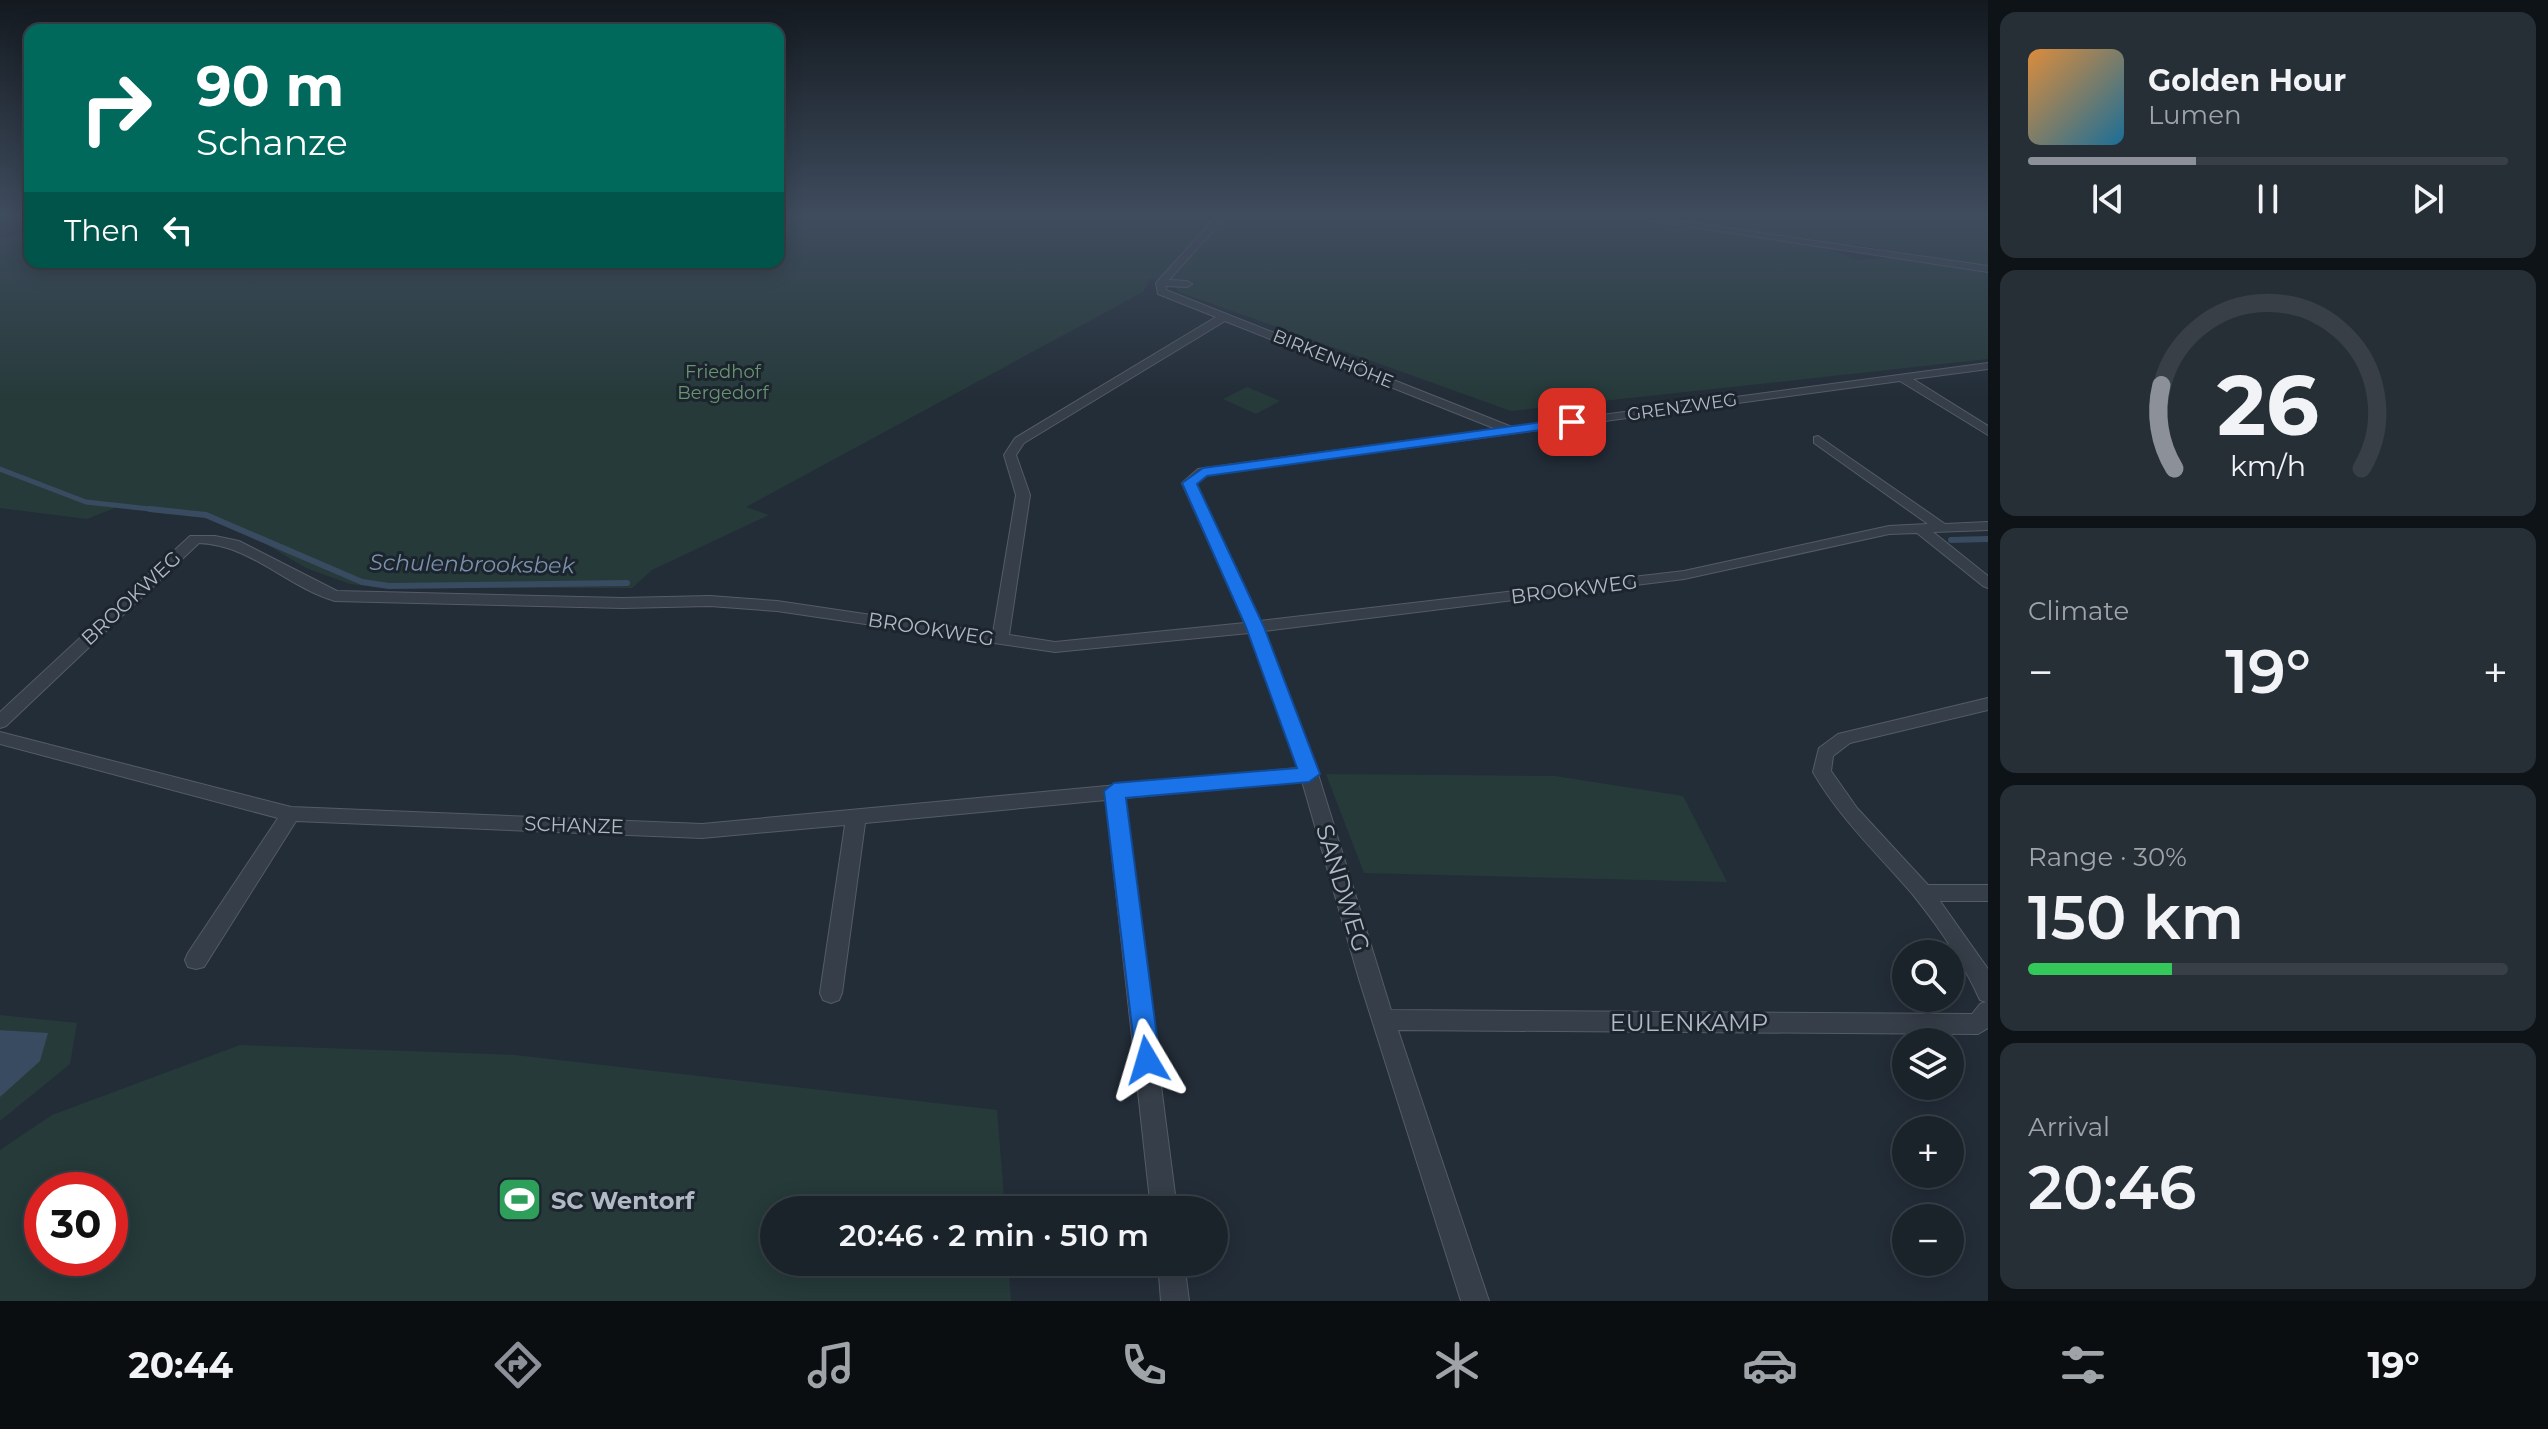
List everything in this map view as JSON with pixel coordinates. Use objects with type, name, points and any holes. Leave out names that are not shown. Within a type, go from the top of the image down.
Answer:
[{"type":"street","points":[[1161,283],[1167,277]]},
{"type":"street","points":[[1161,283],[1187,284]]},
{"type":"street","name":"BIRKENHÖHE","points":[[1161,283],[1161,292],[1512,431]]},
{"type":"street","points":[[1000,639],[1023,495],[1010,455],[1014,448],[1019,441],[1226,316]]},
{"type":"street","name":"GRENZWEG","points":[[1189,483],[1203,472],[1988,366]]},
{"type":"street","points":[[1900,376],[1988,431]]},
{"type":"street","points":[[1818,440],[1941,527]]},
{"type":"street","name":"SANDWEG","points":[[1189,483],[1255,627],[1309,774],[1383,1020],[1475,1301]]},
{"type":"street","name":"BROOKWEG","points":[[0,722],[195,539],[226,539],[252,550],[292,578],[335,596],[622,603],[710,601],[777,606],[1055,647],[1255,627],[1684,575],[1889,530],[1988,526]]},
{"type":"street","points":[[1918,527],[1988,583]]},
{"type":"street","points":[[1988,704],[1844,738],[1825,753],[1822,772],[1850,813],[1923,893],[1983,979],[1988,993]]},
{"type":"street","name":"SCHANZE","points":[[0,738],[291,814],[702,831],[1309,774]]},
{"type":"street","points":[[1114,791],[1162,1196]]},
{"type":"street","points":[[196,960],[291,814]]},
{"type":"street","points":[[831,993],[856,817]]},
{"type":"street","points":[[1923,893],[1988,893]]},
{"type":"street","name":"EULENKAMP","points":[[1383,1020],[1978,1024],[1988,1011]]},
{"type":"street","points":[[1172,1276],[1175,1301]]},
{"type":"green space","name":"Friedhof Bergedorf","points":[[0,277],[1988,277],[1988,359],[1511,411],[1179,292],[1167,280],[1150,279],[1143,292],[746,507],[769,515],[652,570],[632,588],[387,588],[350,584],[306,568],[241,529],[193,511],[122,505],[87,519],[0,508]]},
{"type":"green space","points":[[1247,387],[1280,401],[1256,414],[1223,399]]},
{"type":"green space","points":[[1326,774],[1555,776],[1683,796],[1727,882],[1364,873]]},
{"type":"green space","points":[[0,1015],[77,1023],[70,1064],[0,1121],[0,1097],[47,1034],[0,1030]]},
{"type":"green space","name":"SC Wentorf","points":[[240,1045],[515,1055],[997,1110],[1004,1196],[760,1196],[760,1276],[1009,1276],[1011,1301],[0,1301],[0,1150],[52,1115]]},
{"type":"water","points":[[0,1030],[48,1033],[40,1061],[0,1097]]},
{"type":"waterway","name":"Schulenbrooksbek","points":[[0,469],[86,502],[168,511]]},
{"type":"waterway","name":"Schulenbrooksbek","points":[[150,509],[206,515],[362,582],[389,586],[627,583]]},
{"type":"waterway","name":"Schulenbrooksbek","points":[[1951,540],[1988,539]]},
{"type":"place","name":"SC Wentorf","points":[[520,1200]]},
{"type":"route","points":[[1147,1060],[1114,791],[1309,774],[1255,627],[1189,483],[1203,472],[1572,422]]}]
